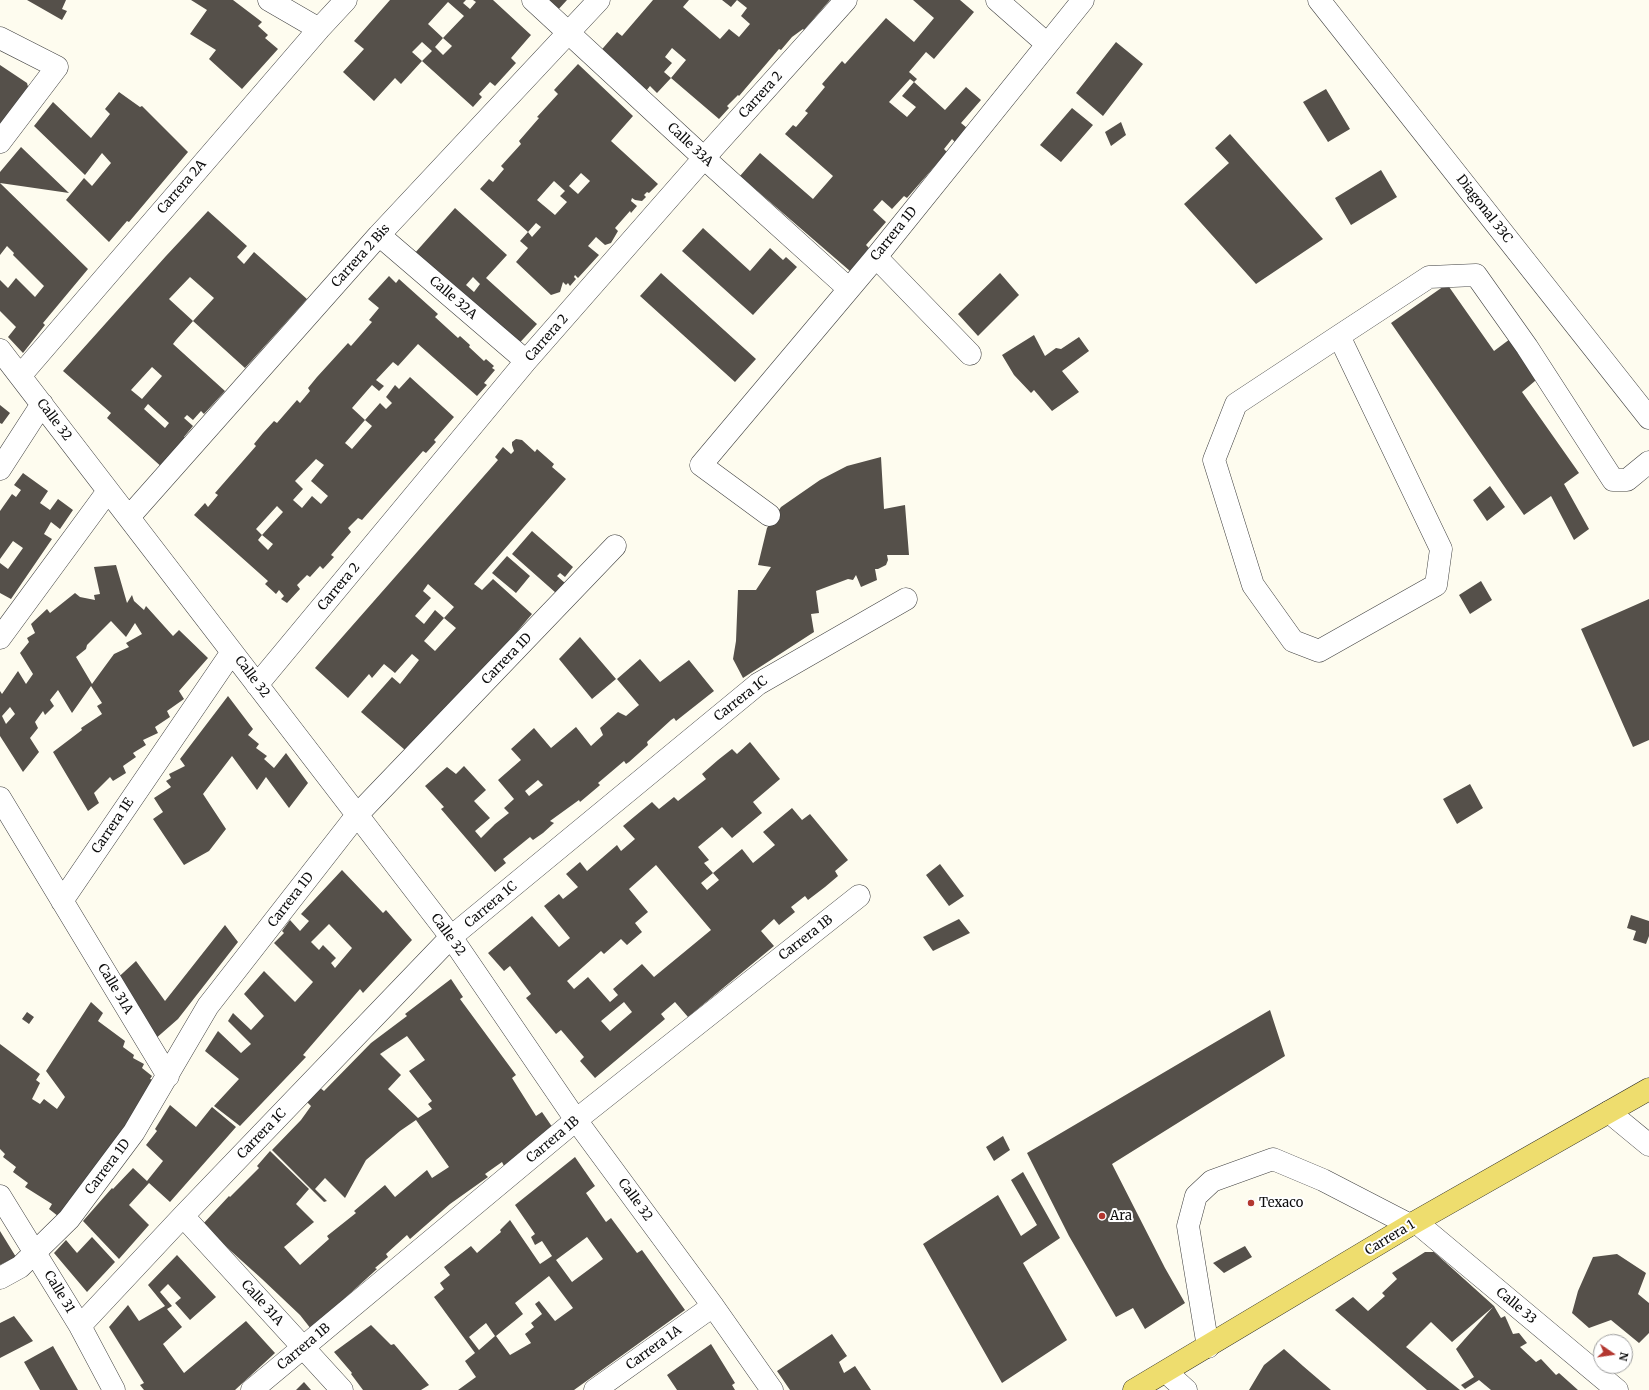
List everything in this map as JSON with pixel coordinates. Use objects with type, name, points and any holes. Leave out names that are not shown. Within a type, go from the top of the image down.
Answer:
[{"type":"main road","name":"Carrera 1","points":[[1134,1390],[1413,1224],[1649,1089]]},
{"type":"street","points":[[269,0],[319,29]]},
{"type":"street","name":"Carrera 2A","points":[[20,376],[319,29],[346,0]]},
{"type":"street","name":"Calle 33A","points":[[533,0],[849,289]]},
{"type":"street","name":"Carrera 2 Bis","points":[[129,518],[380,235],[599,0]]},
{"type":"street","name":"Carrera 2","points":[[257,685],[526,361],[704,158],[846,0]]},
{"type":"street","points":[[997,0],[1047,44]]},
{"type":"street","name":"Carrera 1D","points":[[769,515],[701,465],[876,257],[1083,0]]},
{"type":"street","name":"Diagonal 33C","points":[[1319,0],[1649,418]]},
{"type":"street","points":[[0,38],[57,66],[0,142]]},
{"type":"street","name":"Calle 32A","points":[[380,235],[526,361]]},
{"type":"street","points":[[876,257],[970,354]]},
{"type":"street","points":[[1339,336],[1441,549],[1436,585],[1319,651],[1293,641],[1253,584],[1214,460],[1236,404],[1339,336],[1429,277],[1476,275],[1527,347],[1613,480],[1627,480],[1649,462]]},
{"type":"street","name":"Calle 32","points":[[0,350],[451,937],[576,1120],[713,1306],[772,1390]]},
{"type":"street","points":[[0,469],[42,404]]},
{"type":"street","points":[[0,638],[108,491]]},
{"type":"street","name":"Carrera 1D","points":[[0,1278],[20,1267],[69,1220],[134,1132],[208,1006],[357,815],[615,546]]},
{"type":"street","name":"Carrera 1C","points":[[80,1326],[183,1216],[451,937],[758,684],[906,599]]},
{"type":"street","name":"Carrera 1E","points":[[62,901],[232,652]]},
{"type":"street","points":[[0,798],[62,901]]},
{"type":"street","name":"Carrera 1B","points":[[252,1390],[576,1120],[859,896]]},
{"type":"street","name":"Calle 31A","points":[[62,901],[168,1076]]},
{"type":"street","points":[[1609,1112],[1649,1144]]},
{"type":"street","name":"Calle 33","points":[[1208,1347],[1188,1226],[1196,1196],[1212,1181],[1274,1159],[1323,1180],[1413,1224],[1617,1390]]},
{"type":"street","name":"Calle 31","points":[[0,1196],[80,1326],[114,1390]]},
{"type":"street","name":"Calle 31A","points":[[183,1216],[342,1390]]},
{"type":"street","name":"Carrera 1A","points":[[595,1390],[713,1306]]},
{"type":"street","points":[[1166,1372],[1186,1390]]},
{"type":"building","points":[[27,0],[66,0],[62,9],[67,11],[62,20]]},
{"type":"building","points":[[191,0],[233,0],[262,22],[258,26],[268,35],[265,38],[278,49],[242,89],[209,59],[216,50],[190,34],[207,10]]},
{"type":"building","points":[[390,0],[466,0],[463,3],[470,9],[476,2],[473,0],[493,0],[531,35],[511,58],[516,63],[495,86],[490,82],[479,94],[482,97],[473,107],[422,61],[401,84],[395,78],[374,101],[343,72],[364,49],[354,41]],"holes":[[[448,2],[464,16],[443,38],[428,24]],[[443,38],[452,46],[443,55],[435,47]],[[422,42],[432,51],[422,61],[412,52]]]},
{"type":"building","points":[[542,0],[567,0],[556,12]]},
{"type":"building","points":[[653,0],[689,0],[683,7],[720,39],[729,29],[739,37],[750,24],[741,16],[747,8],[737,0],[830,0],[804,30],[803,29],[792,37],[781,50],[779,49],[739,96],[738,95],[727,106],[729,108],[719,119],[671,78],[657,93],[650,86],[643,95],[597,55],[617,32],[622,36]],"holes":[[[672,48],[686,60],[671,78],[664,72],[672,63],[665,57]]]},
{"type":"building","points":[[722,0],[737,0],[731,7]]},
{"type":"building","points":[[913,0],[960,0],[974,12],[934,59],[926,52],[909,72],[917,79],[914,82],[945,110],[966,87],[981,100],[961,123],[967,128],[955,142],[952,139],[944,149],[947,152],[907,198],[904,196],[892,209],[882,200],[873,210],[886,222],[866,245],[869,248],[850,271],[740,176],[760,153],[813,199],[833,176],[785,134],[793,125],[796,127],[808,113],[805,111],[825,87],[822,84],[842,61],[845,64],[886,18],[914,42],[934,18]],"holes":[[[910,79],[914,82],[902,96],[916,107],[907,117],[889,102]]]},
{"type":"building","points":[[1116,42],[1143,64],[1103,116],[1076,93]]},
{"type":"building","points":[[578,64],[633,116],[611,141],[658,184],[649,193],[647,192],[644,195],[646,197],[642,201],[632,198],[631,201],[637,206],[631,213],[630,211],[615,228],[618,231],[611,243],[605,245],[596,237],[588,246],[599,255],[578,278],[575,275],[574,277],[576,279],[570,286],[568,283],[566,285],[563,282],[560,292],[551,295],[516,262],[528,248],[520,241],[528,232],[480,189],[489,179],[493,182],[504,169],[501,166],[521,144],[519,141],[539,118],[537,117],[558,94],[554,90]],"holes":[[[581,173],[590,181],[578,194],[569,186]],[[554,181],[565,191],[560,196],[567,202],[555,215],[537,200]],[[536,223],[541,227],[532,237],[528,232]]]},
{"type":"building","points":[[0,65],[27,83],[30,94],[0,135]]},
{"type":"building","points":[[1326,89],[1350,129],[1328,142],[1303,102]]},
{"type":"building","points":[[119,92],[140,107],[142,106],[188,152],[129,222],[127,221],[109,242],[66,200],[84,178],[92,186],[111,163],[102,153],[85,175],[34,126],[53,102],[91,138],[110,114],[105,109]]},
{"type":"building","points":[[1072,108],[1093,125],[1061,162],[1040,145]]},
{"type":"building","points":[[1121,122],[1126,135],[1111,146],[1105,132]]},
{"type":"building","points":[[1230,134],[1323,239],[1256,284],[1184,204],[1229,163],[1215,148]]},
{"type":"building","points":[[21,147],[69,193],[0,183],[0,172]]},
{"type":"building","points":[[1381,170],[1397,197],[1351,225],[1335,198]]},
{"type":"building","points":[[0,183],[88,269],[43,323],[45,325],[23,353],[8,337],[16,327],[0,311],[0,280],[8,288],[16,278],[35,297],[44,286],[13,255],[14,253],[7,246],[0,255]]},
{"type":"building","points":[[455,208],[507,255],[486,278],[537,324],[513,350],[414,254]],"holes":[[[473,277],[480,284],[474,292],[466,285]]]},
{"type":"building","points":[[208,211],[247,246],[237,257],[244,264],[254,252],[307,299],[245,368],[193,321],[176,340],[173,344],[225,391],[204,414],[201,411],[193,420],[187,415],[184,418],[193,426],[184,437],[189,441],[164,469],[107,418],[111,413],[63,371]],"holes":[[[190,277],[214,298],[193,321],[169,299]],[[152,367],[162,376],[142,399],[131,390]],[[148,404],[169,423],[165,428],[144,409]]]},
{"type":"building","points":[[703,228],[750,271],[770,248],[783,260],[786,257],[797,267],[753,315],[682,251]]},
{"type":"building","points":[[661,273],[756,359],[735,382],[640,296]]},
{"type":"building","points":[[1000,273],[1019,295],[978,336],[958,314]]},
{"type":"building","points":[[389,276],[396,283],[399,279],[438,314],[435,317],[458,338],[460,336],[484,361],[486,359],[494,366],[492,368],[495,370],[484,383],[487,385],[477,396],[418,344],[398,366],[393,362],[376,380],[384,386],[379,391],[372,385],[352,408],[365,420],[380,403],[386,409],[392,403],[386,397],[395,385],[399,389],[410,377],[454,417],[434,440],[436,442],[426,453],[423,451],[362,520],[358,518],[348,528],[351,532],[331,555],[334,557],[323,569],[320,566],[310,577],[307,575],[297,585],[300,589],[287,603],[281,599],[284,596],[279,590],[276,594],[265,584],[268,581],[194,515],[205,503],[208,507],[218,495],[215,493],[256,446],[254,444],[274,421],[277,423],[297,400],[300,403],[310,391],[308,388],[317,377],[348,343],[351,346],[372,322],[369,320],[379,308],[368,299]],"holes":[[[365,420],[372,426],[352,449],[345,443]],[[316,459],[324,465],[311,481],[328,496],[321,504],[312,496],[302,508],[293,500],[303,489],[295,481]],[[277,506],[283,512],[262,535],[256,529]],[[262,535],[273,544],[268,550],[258,540]]]},
{"type":"building","points":[[1447,284],[1494,351],[1514,336],[1542,375],[1522,392],[1579,473],[1564,484],[1589,529],[1574,540],[1551,496],[1524,515],[1391,323]]},
{"type":"building","points":[[1034,335],[1045,356],[1056,348],[1061,349],[1079,337],[1089,351],[1062,371],[1079,392],[1052,411],[1034,390],[1031,393],[1014,375],[1002,355]]},
{"type":"building","points":[[0,405],[10,413],[2,424],[0,423]]},
{"type":"building","points":[[516,439],[522,440],[535,452],[537,449],[554,464],[552,467],[566,479],[474,584],[482,590],[493,579],[532,614],[412,756],[361,712],[392,677],[400,684],[419,660],[412,654],[395,673],[384,664],[372,678],[369,674],[348,698],[315,668],[498,460],[495,457],[503,447],[511,454],[514,451],[512,442]],"holes":[[[428,584],[454,607],[444,618],[435,610],[424,624],[415,616],[431,598],[423,591]],[[444,618],[456,628],[435,651],[424,641]]]},
{"type":"building","points":[[881,457],[884,509],[905,505],[909,555],[887,555],[888,560],[886,565],[875,569],[877,580],[861,587],[856,575],[853,580],[848,579],[816,591],[819,613],[811,614],[814,632],[743,678],[733,659],[736,641],[738,590],[756,590],[771,567],[758,565],[767,528],[781,507],[820,480],[847,466]]},
{"type":"building","points":[[23,473],[48,491],[40,503],[50,510],[58,499],[73,510],[60,529],[51,522],[44,534],[52,539],[11,599],[0,593],[0,563],[8,569],[23,548],[13,541],[0,559],[0,511],[12,494],[16,497],[21,490],[14,485]]},
{"type":"building","points":[[1490,486],[1505,507],[1487,521],[1473,500]]},
{"type":"building","points":[[532,531],[573,567],[565,577],[560,573],[557,576],[565,583],[556,593],[512,554]]},
{"type":"building","points":[[507,556],[530,576],[516,593],[492,573]]},
{"type":"building","points":[[116,565],[127,603],[132,595],[134,601],[144,610],[146,606],[173,636],[179,630],[208,658],[179,691],[184,699],[167,711],[170,717],[155,727],[158,733],[143,740],[146,745],[133,753],[136,757],[123,766],[126,773],[113,781],[110,777],[94,793],[99,803],[88,811],[53,752],[82,730],[81,728],[102,714],[97,706],[102,703],[91,686],[72,713],[58,690],[50,700],[54,706],[45,715],[43,711],[35,722],[38,728],[30,738],[39,752],[23,772],[0,736],[0,691],[2,694],[18,671],[26,684],[33,674],[20,653],[29,642],[27,638],[35,633],[31,624],[47,609],[50,613],[75,593],[80,597],[95,600],[94,595],[100,594],[94,567]],"holes":[[[111,621],[126,637],[135,623],[142,634],[126,643],[129,647],[114,654],[92,684],[76,657],[86,649],[87,645]],[[10,707],[15,714],[6,724],[2,716]]]},
{"type":"building","points":[[1481,581],[1492,600],[1470,614],[1459,595]]},
{"type":"building","points":[[1649,599],[1649,740],[1633,747],[1581,629]]},
{"type":"building","points":[[580,637],[616,679],[592,699],[559,659]]},
{"type":"building","points":[[640,659],[660,682],[689,660],[714,691],[676,721],[674,718],[671,720],[647,742],[648,745],[629,762],[626,764],[624,761],[598,783],[600,785],[580,802],[579,800],[550,821],[554,823],[543,833],[533,840],[530,837],[503,859],[506,863],[495,872],[441,809],[444,807],[425,786],[447,767],[456,774],[464,766],[486,790],[474,801],[490,818],[475,831],[481,838],[509,813],[504,808],[514,799],[498,780],[521,760],[511,749],[534,728],[551,748],[576,727],[591,746],[603,735],[600,728],[618,712],[626,716],[639,705],[617,679]],"holes":[[[538,780],[543,785],[529,796],[525,791]]]},
{"type":"building","points":[[228,696],[253,729],[248,735],[259,744],[256,748],[267,756],[264,759],[274,768],[286,753],[308,783],[289,808],[266,777],[257,790],[232,756],[203,794],[226,829],[209,851],[184,865],[153,819],[163,812],[154,798],[171,787],[166,781],[171,778],[169,774],[185,766],[180,759]]},
{"type":"building","points":[[750,742],[780,779],[753,802],[762,813],[732,838],[722,827],[698,847],[709,860],[704,863],[713,873],[742,849],[753,863],[775,845],[763,832],[792,808],[802,820],[810,814],[848,860],[835,871],[838,876],[825,887],[808,900],[805,896],[791,907],[795,912],[779,925],[774,919],[761,931],[774,946],[688,1017],[675,1002],[661,1014],[665,1019],[595,1078],[580,1061],[584,1057],[561,1030],[556,1034],[526,998],[531,994],[510,966],[504,971],[488,953],[532,916],[559,947],[570,938],[544,906],[559,894],[563,899],[578,887],[566,874],[580,862],[587,871],[617,845],[621,851],[635,839],[623,826],[652,802],[659,809],[674,797],[678,801],[706,779],[702,774],[718,760],[732,749],[737,754]],"holes":[[[656,865],[711,930],[654,977],[642,964],[613,989],[618,995],[610,1002],[588,977],[574,989],[567,981],[601,951],[604,954],[621,939],[627,945],[642,932],[635,923],[648,912],[629,889]],[[713,873],[719,880],[707,890],[701,883]],[[624,1002],[632,1012],[610,1031],[601,1021]]]},
{"type":"building","points":[[1470,784],[1483,808],[1457,824],[1443,799]]},
{"type":"building","points":[[940,864],[964,896],[949,906],[926,875]]},
{"type":"building","points":[[342,870],[383,913],[386,910],[412,940],[363,993],[360,989],[303,1055],[306,1057],[240,1126],[214,1106],[239,1079],[205,1051],[218,1031],[241,1053],[251,1044],[228,1021],[233,1013],[251,1030],[264,1016],[244,994],[264,971],[295,1002],[313,982],[274,943],[284,933],[282,931],[290,920],[300,931],[309,921],[301,914]],"holes":[[[329,924],[352,948],[335,968],[331,963],[336,958],[323,945],[319,950],[311,942]]]},
{"type":"building","points":[[1631,915],[1649,921],[1649,936],[1646,944],[1633,940],[1636,931],[1627,928]]},
{"type":"building","points":[[959,919],[970,933],[933,951],[923,937]]},
{"type":"building","points":[[225,925],[238,942],[178,1019],[154,1040],[112,983],[136,961],[165,1001]]},
{"type":"building","points":[[451,979],[463,997],[460,999],[516,1075],[512,1078],[536,1116],[542,1112],[555,1131],[504,1166],[502,1162],[485,1174],[488,1177],[450,1204],[410,1239],[407,1235],[386,1254],[388,1257],[375,1268],[377,1269],[311,1329],[300,1315],[202,1225],[229,1196],[230,1197],[259,1168],[257,1166],[270,1151],[309,1189],[296,1204],[314,1222],[284,1247],[300,1265],[329,1239],[327,1236],[356,1213],[354,1211],[385,1185],[395,1197],[427,1170],[432,1178],[449,1167],[416,1120],[400,1131],[366,1160],[345,1198],[325,1178],[315,1189],[327,1201],[324,1202],[272,1150],[301,1120],[311,1106],[306,1101],[319,1087],[324,1091],[371,1043],[407,1016],[405,1014]],"holes":[[[407,1036],[425,1060],[409,1071],[432,1101],[428,1104],[432,1109],[418,1118],[388,1089],[401,1075],[380,1054]]]},
{"type":"building","points":[[91,1002],[103,1013],[98,1021],[125,1041],[123,1047],[134,1055],[133,1058],[144,1064],[142,1068],[152,1076],[150,1079],[157,1081],[63,1220],[49,1209],[52,1204],[25,1187],[28,1183],[13,1172],[16,1167],[3,1157],[5,1154],[0,1149],[0,1044],[40,1074],[36,1080],[40,1083],[32,1099],[40,1104],[44,1099],[57,1109],[65,1097],[46,1071]]},
{"type":"building","points":[[1270,1010],[1285,1056],[1112,1164],[1165,1268],[1185,1303],[1145,1329],[1133,1308],[1116,1317],[1069,1236],[1027,1153]]},
{"type":"building","points":[[27,1012],[34,1017],[29,1024],[22,1019]]},
{"type":"building","points":[[170,1105],[196,1127],[212,1107],[236,1127],[170,1202],[149,1183],[129,1205],[149,1225],[119,1259],[83,1221],[112,1188],[113,1189],[133,1168],[147,1181],[163,1161],[146,1145],[157,1131],[155,1129]]},
{"type":"building","points":[[1003,1136],[1010,1150],[994,1161],[986,1147]]},
{"type":"building","points":[[575,1157],[595,1186],[586,1193],[606,1222],[611,1218],[637,1253],[642,1250],[685,1310],[574,1390],[458,1390],[476,1377],[465,1361],[475,1353],[434,1297],[444,1289],[440,1283],[450,1275],[444,1267],[471,1246],[477,1253],[501,1232],[500,1230],[510,1220],[540,1264],[552,1256],[542,1241],[535,1245],[531,1237],[535,1234],[515,1205]],"holes":[[[587,1237],[603,1259],[572,1282],[556,1260]],[[549,1276],[573,1308],[555,1321],[539,1301],[535,1304],[542,1314],[531,1323],[534,1327],[525,1334],[531,1343],[510,1355],[496,1336],[523,1314],[515,1303]],[[486,1323],[495,1336],[479,1350],[469,1337]]]},
{"type":"building","points":[[1023,1172],[1060,1238],[1023,1263],[1067,1340],[1002,1383],[923,1244],[998,1195],[1021,1236],[1037,1225],[1011,1180]]},
{"type":"building","points":[[0,1231],[16,1257],[0,1265]]},
{"type":"building","points":[[92,1237],[115,1262],[87,1292],[54,1253],[66,1240],[77,1253]]},
{"type":"building","points":[[1245,1246],[1252,1257],[1224,1273],[1213,1263]]},
{"type":"building","points":[[1425,1252],[1434,1252],[1494,1306],[1501,1318],[1505,1316],[1513,1334],[1519,1333],[1527,1343],[1520,1347],[1536,1362],[1541,1359],[1556,1375],[1559,1373],[1578,1390],[1491,1390],[1479,1380],[1465,1389],[1461,1385],[1474,1377],[1456,1349],[1493,1307],[1452,1342],[1431,1322],[1406,1347],[1460,1390],[1427,1390],[1335,1310],[1353,1297],[1368,1311],[1385,1296],[1382,1293],[1397,1279],[1392,1273]]},
{"type":"building","points":[[1617,1254],[1646,1273],[1638,1294],[1649,1303],[1649,1333],[1639,1343],[1633,1338],[1633,1334],[1628,1334],[1611,1320],[1589,1328],[1572,1313],[1578,1291],[1593,1257]]},
{"type":"building","points":[[177,1255],[216,1297],[190,1320],[175,1303],[181,1298],[168,1284],[160,1292],[172,1306],[167,1309],[182,1327],[163,1344],[184,1373],[246,1321],[275,1353],[235,1390],[144,1390],[140,1385],[144,1383],[109,1327],[128,1305],[139,1321],[165,1306],[148,1285]]},
{"type":"building","points":[[14,1316],[33,1341],[0,1358],[0,1323]]},
{"type":"building","points":[[371,1325],[391,1345],[394,1344],[429,1385],[421,1390],[363,1390],[351,1374],[352,1373],[334,1352]]},
{"type":"building","points":[[832,1334],[847,1356],[839,1362],[844,1373],[855,1366],[871,1390],[790,1390],[777,1371]]},
{"type":"building","points":[[711,1344],[735,1383],[732,1385],[735,1390],[677,1390],[667,1375]]},
{"type":"building","points":[[53,1346],[78,1390],[40,1390],[24,1362]]},
{"type":"building","points":[[1284,1349],[1331,1390],[1249,1390],[1264,1365]]},
{"type":"building","points":[[304,1382],[311,1390],[296,1390]]},
{"type":"place","name":"Texaco","points":[[1251,1203]]},
{"type":"place","name":"Ara","points":[[1102,1216]]}]
